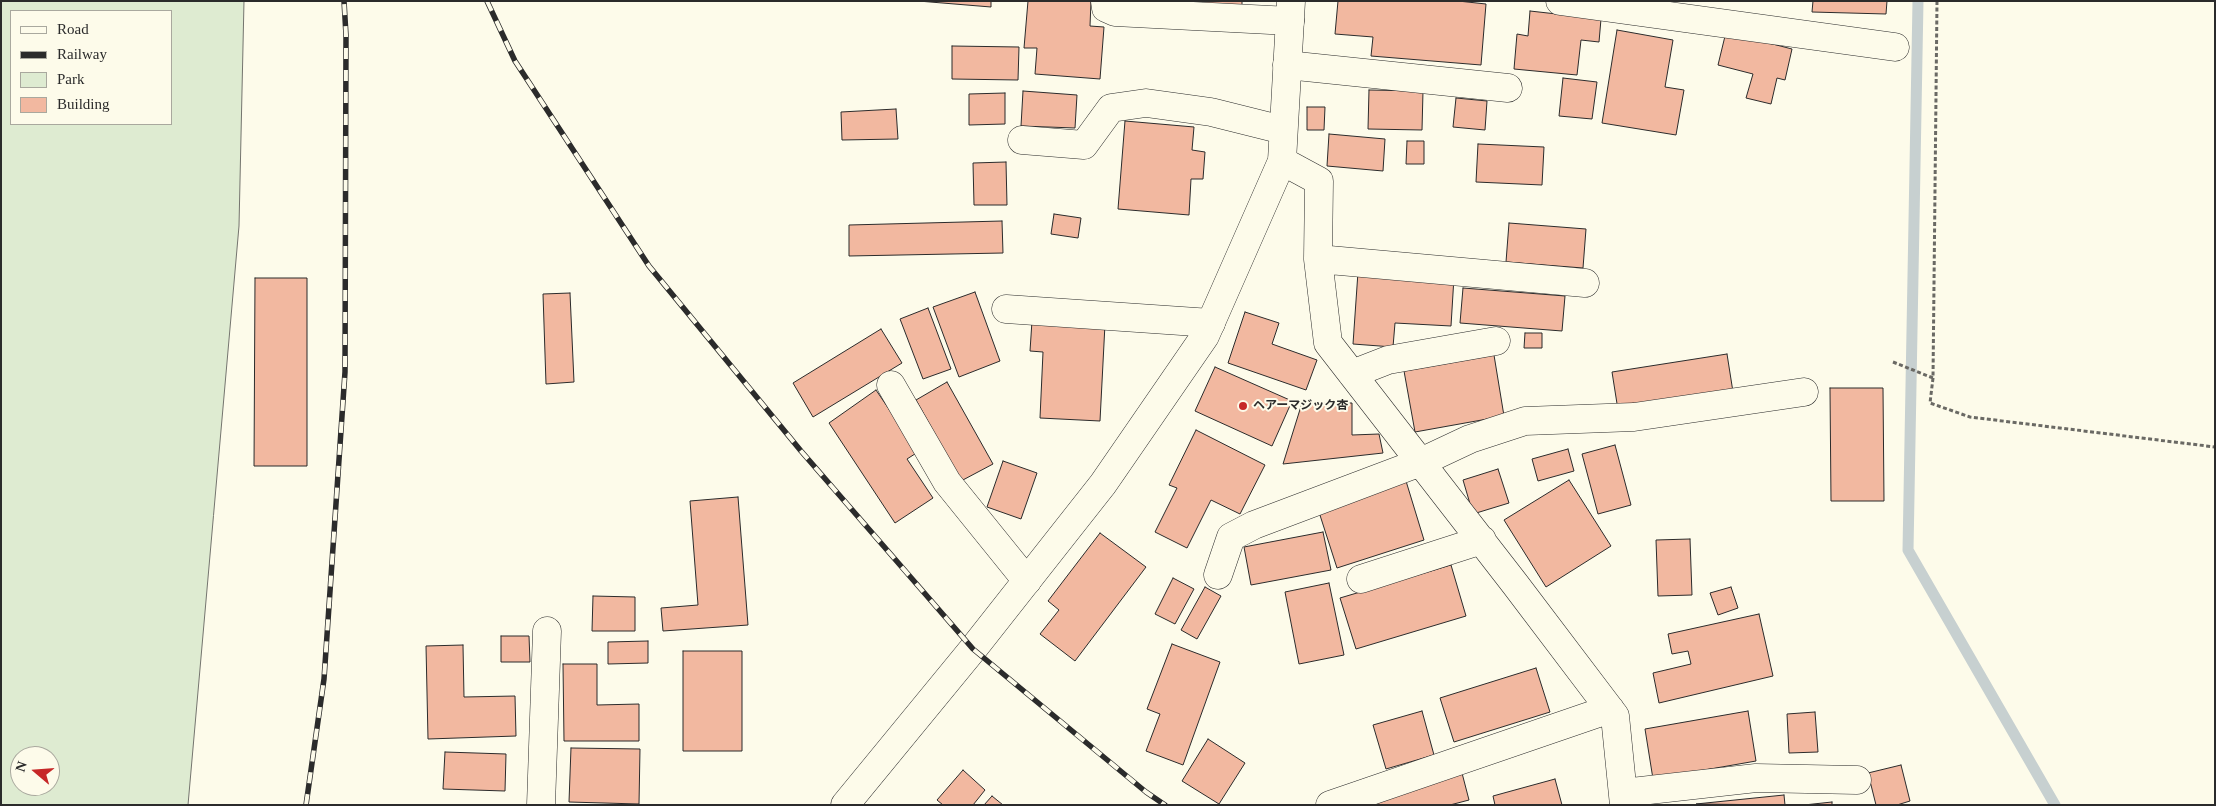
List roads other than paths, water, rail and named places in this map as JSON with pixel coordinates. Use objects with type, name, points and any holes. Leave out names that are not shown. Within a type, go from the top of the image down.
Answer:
[{"type":"street","points":[[845,805],[973,649],[1103,484],[1205,336],[1282,160],[1290,11],[1115,12],[1106,8],[1106,1]]},
{"type":"street","points":[[1560,1],[1895,47]]},
{"type":"street","points":[[1287,65],[1508,88]]},
{"type":"street","points":[[1022,140],[1084,145],[1111,108],[1146,103],[1211,112],[1283,130]]},
{"type":"street","points":[[1282,160],[1319,180],[1318,259],[1328,343],[1482,540],[1615,716],[1624,799],[1756,778],[1857,780]]},
{"type":"street","points":[[1318,259],[1585,283]]},
{"type":"street","points":[[1006,309],[1211,323]]},
{"type":"street","points":[[1352,374],[1388,360],[1496,341]]},
{"type":"street","points":[[890,385],[947,482],[1027,581]]},
{"type":"street","points":[[1218,575],[1230,537],[1421,462],[1470,439],[1525,421],[1634,417],[1804,392]]},
{"type":"street","points":[[1361,579],[1482,540]]},
{"type":"street","points":[[541,805],[547,631]]},
{"type":"street","points":[[1330,805],[1610,709]]},
{"type":"waterway","points":[[1918,1],[1908,550],[2055,805]]},
{"type":"railway","points":[[306,805],[324,679],[345,372],[346,35],[344,1]]},
{"type":"railway","points":[[487,1],[515,61],[649,266],[801,451],[973,649],[1146,792],[1165,805]]},
{"type":"place","name":"ヘアーマジック杏","points":[[1243,406]]}]
